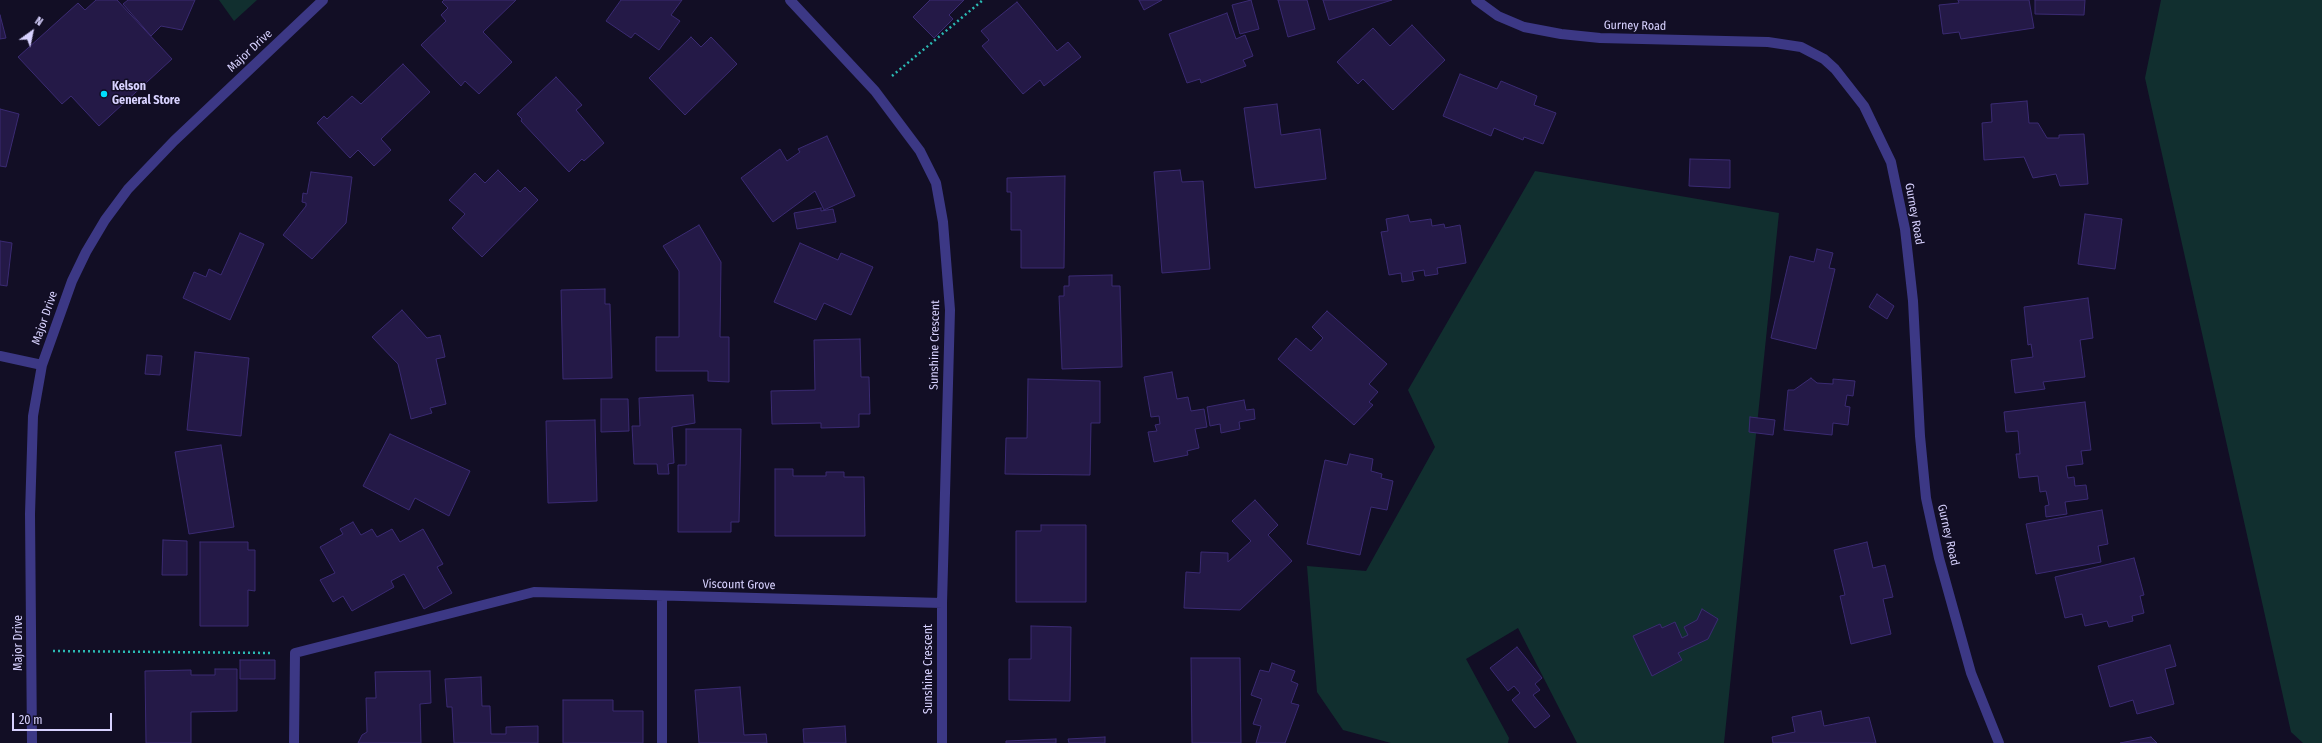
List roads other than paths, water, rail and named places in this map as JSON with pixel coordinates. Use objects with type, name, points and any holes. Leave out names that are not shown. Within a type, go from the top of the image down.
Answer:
[{"type":"street","name":"Major Drive","points":[[32,743],[31,466],[33,416],[42,366],[56,321],[86,252],[105,220],[128,189],[174,141],[323,0]]},
{"type":"street","name":"Sunshine Crescent","points":[[790,0],[875,90],[920,151],[936,183],[943,222],[950,310],[942,603],[942,743]]},
{"type":"street","name":"Gurney Road","points":[[1476,0],[1498,16],[1524,27],[1560,34],[1600,38],[1768,42],[1801,47],[1824,59],[1836,69],[1864,106],[1891,162],[1905,229],[1913,301],[1920,436],[1926,498],[1939,558],[1971,673],[1999,743]]},
{"type":"street","points":[[0,356],[42,366]]},
{"type":"street","name":"Viscount Grove","points":[[294,743],[295,653],[534,592],[942,603]]},
{"type":"street","points":[[662,596],[662,743]]},
{"type":"place","name":"Kelson General Store","points":[[104,94]]}]
